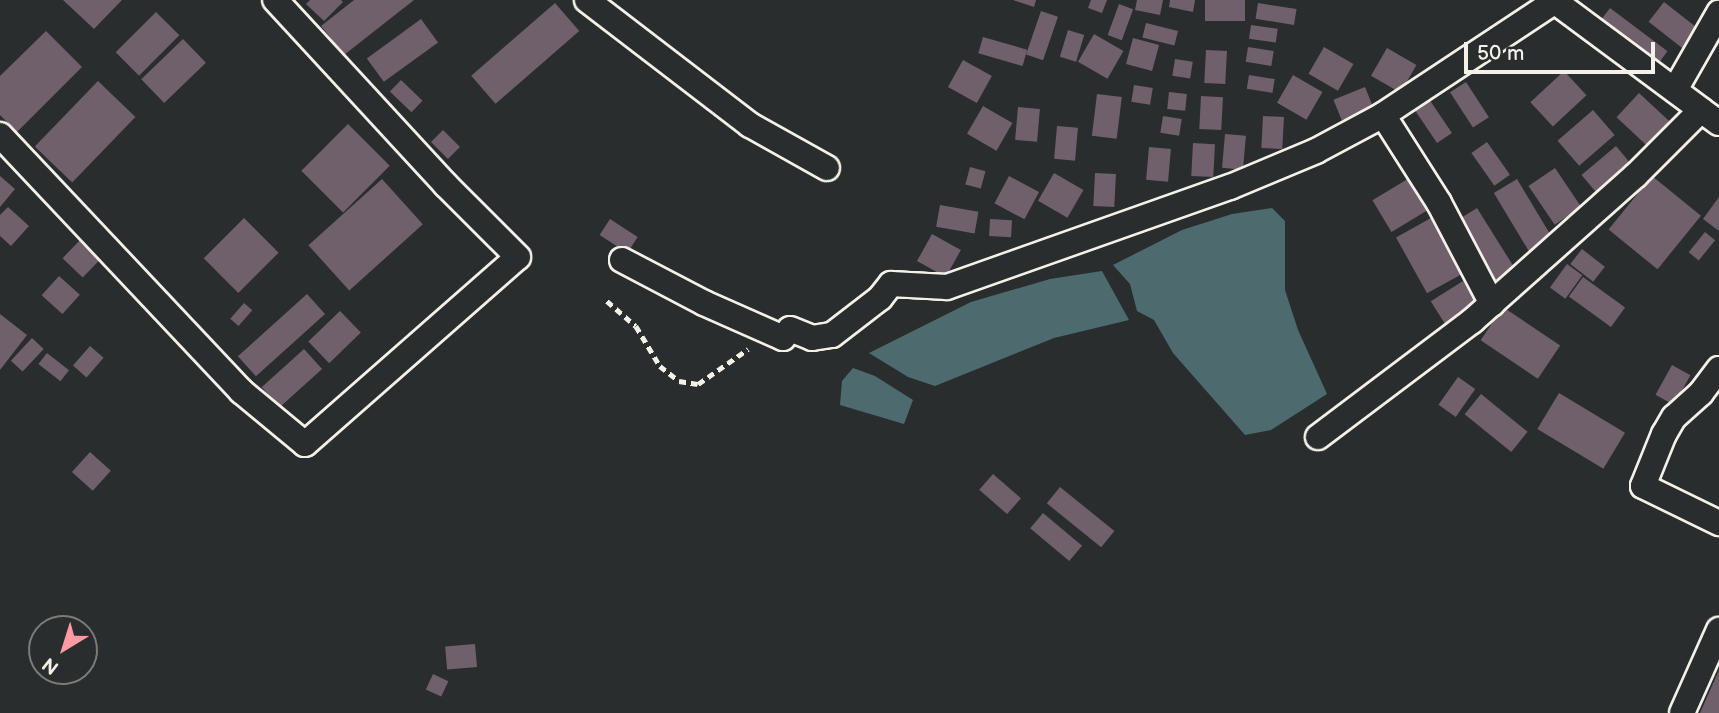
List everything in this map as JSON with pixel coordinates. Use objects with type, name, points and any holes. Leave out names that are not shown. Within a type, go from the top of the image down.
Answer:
[{"type":"street","points":[[1,137],[242,391],[305,444],[518,257],[446,185],[275,0]]},
{"type":"street","points":[[587,0],[750,125],[827,168]]},
{"type":"street","points":[[622,260],[783,338],[790,329],[812,338],[832,335],[880,298],[891,284],[947,287],[1230,187],[1316,151],[1383,115],[1554,1],[1710,116],[1635,176],[1492,304],[1383,391],[1318,437]]},
{"type":"street","points":[[1675,90],[1719,13]]},
{"type":"street","points":[[1383,115],[1439,204],[1492,304]]},
{"type":"street","points":[[1719,369],[1701,393],[1674,417],[1664,434],[1643,486],[1719,523]]},
{"type":"street","points":[[1682,713],[1719,630]]},
{"type":"path","points":[[607,301],[636,326],[660,366],[679,381],[698,384],[747,349],[783,338]]},
{"type":"water","points":[[1272,208],[1285,221],[1285,290],[1298,330],[1327,394],[1271,430],[1245,435],[1173,353],[1154,320],[1137,311],[1130,284],[1113,265],[1182,230],[1232,214]]},
{"type":"water","points":[[1102,271],[1129,320],[1054,338],[935,386],[908,377],[869,353],[971,302],[1050,279]]},
{"type":"water","points":[[853,368],[875,376],[913,400],[904,424],[840,405],[842,381]]},
{"type":"building","points":[[63,0],[122,0],[94,29]]},
{"type":"building","points":[[310,0],[343,2],[324,21],[306,4]]},
{"type":"building","points":[[354,0],[414,0],[344,55],[321,26]]},
{"type":"building","points":[[1013,0],[1036,0],[1034,7]]},
{"type":"building","points":[[1091,0],[1107,0],[1102,13],[1088,8]]},
{"type":"building","points":[[1137,0],[1163,0],[1160,15],[1135,10]]},
{"type":"building","points":[[1170,0],[1195,0],[1193,12],[1169,7]]},
{"type":"building","points":[[1205,0],[1245,0],[1245,21],[1205,21]]},
{"type":"building","points":[[1664,2],[1698,28],[1682,48],[1649,22]]},
{"type":"building","points":[[555,3],[579,31],[496,104],[471,76]]},
{"type":"building","points":[[1258,3],[1297,9],[1294,25],[1255,19]]},
{"type":"building","points":[[1119,4],[1133,9],[1122,40],[1108,35]]},
{"type":"building","points":[[1610,8],[1668,51],[1651,73],[1594,30]]},
{"type":"building","points":[[1041,11],[1058,17],[1043,60],[1026,54]]},
{"type":"building","points":[[156,12],[179,35],[139,76],[116,52]]},
{"type":"building","points":[[421,19],[438,42],[384,82],[367,58]]},
{"type":"building","points":[[1146,23],[1178,31],[1174,46],[1142,38]]},
{"type":"building","points":[[1251,25],[1278,29],[1276,43],[1249,39]]},
{"type":"building","points":[[1068,30],[1084,35],[1076,62],[1060,57]]},
{"type":"building","points":[[46,31],[82,67],[17,132],[0,115],[0,76]]},
{"type":"building","points":[[1094,34],[1123,51],[1107,79],[1078,62]]},
{"type":"building","points":[[983,37],[1027,50],[1023,66],[978,53]]},
{"type":"building","points":[[1133,38],[1159,45],[1152,71],[1126,64]]},
{"type":"building","points":[[183,39],[206,63],[164,103],[141,79]]},
{"type":"building","points":[[1248,47],[1274,51],[1271,66],[1246,62]]},
{"type":"building","points":[[1324,47],[1353,64],[1338,91],[1308,74]]},
{"type":"building","points":[[1387,48],[1416,65],[1400,93],[1371,76]]},
{"type":"building","points":[[1206,50],[1227,51],[1225,84],[1204,83]]},
{"type":"building","points":[[1175,59],[1193,62],[1190,79],[1172,76]]},
{"type":"building","points":[[963,60],[992,76],[977,103],[948,87]]},
{"type":"building","points":[[1564,71],[1587,95],[1553,127],[1530,102]]},
{"type":"building","points":[[1249,75],[1275,79],[1272,93],[1247,89]]},
{"type":"building","points":[[1293,75],[1322,92],[1306,120],[1277,103]]},
{"type":"building","points":[[401,80],[423,101],[411,112],[390,92]]},
{"type":"building","points":[[98,81],[135,117],[72,183],[35,146]]},
{"type":"building","points":[[1466,82],[1489,117],[1473,128],[1450,92]]},
{"type":"building","points":[[1134,85],[1153,88],[1150,105],[1131,102]]},
{"type":"building","points":[[1365,87],[1373,107],[1342,120],[1333,100]]},
{"type":"building","points":[[1169,92],[1187,94],[1185,111],[1167,109]]},
{"type":"building","points":[[1639,93],[1673,125],[1651,149],[1616,117]]},
{"type":"building","points":[[1097,94],[1122,97],[1117,139],[1092,136]]},
{"type":"building","points":[[1201,96],[1223,97],[1221,130],[1199,129]]},
{"type":"building","points":[[1429,99],[1452,133],[1437,143],[1414,109]]},
{"type":"building","points":[[983,106],[1012,123],[996,151],[967,134]]},
{"type":"building","points":[[1018,107],[1040,109],[1037,142],[1015,140]]},
{"type":"building","points":[[1593,110],[1615,135],[1579,166],[1558,141]]},
{"type":"building","points":[[1163,116],[1182,119],[1179,136],[1160,133]]},
{"type":"building","points":[[1263,116],[1284,117],[1282,149],[1261,148]]},
{"type":"building","points":[[348,124],[390,166],[343,212],[301,171]]},
{"type":"building","points":[[1057,126],[1078,128],[1075,161],[1054,159]]},
{"type":"building","points":[[443,130],[460,147],[448,159],[431,142]]},
{"type":"building","points":[[1225,134],[1246,136],[1243,170],[1222,168]]},
{"type":"building","points":[[1487,142],[1510,175],[1494,186],[1471,153]]},
{"type":"building","points":[[1193,143],[1215,144],[1213,177],[1191,176]]},
{"type":"building","points":[[1616,146],[1632,165],[1598,194],[1582,175]]},
{"type":"building","points":[[1149,147],[1171,149],[1168,182],[1146,180]]},
{"type":"building","points":[[970,167],[985,171],[981,189],[965,184]]},
{"type":"building","points":[[1555,168],[1581,207],[1555,225],[1528,186]]},
{"type":"building","points":[[1054,173],[1083,190],[1067,218],[1038,201]]},
{"type":"building","points":[[1095,173],[1116,174],[1114,207],[1093,206]]},
{"type":"building","points":[[0,176],[15,189],[0,207]]},
{"type":"building","points":[[1009,176],[1039,192],[1024,219],[994,203]]},
{"type":"building","points":[[1652,176],[1701,216],[1658,269],[1609,230]]},
{"type":"building","points":[[1411,177],[1430,209],[1391,232],[1372,200]]},
{"type":"building","points":[[382,179],[423,224],[349,291],[308,245]]},
{"type":"building","points":[[1517,179],[1555,242],[1532,256],[1494,193]]},
{"type":"building","points":[[1719,197],[1719,231],[1703,219]]},
{"type":"building","points":[[940,205],[978,212],[975,233],[936,227]]},
{"type":"building","points":[[8,207],[29,226],[11,246],[0,236],[0,215]]},
{"type":"building","points":[[1477,208],[1515,268],[1492,283],[1454,222]]},
{"type":"building","points":[[244,218],[279,253],[238,293],[204,258]]},
{"type":"building","points":[[1431,218],[1462,274],[1427,293],[1396,237]]},
{"type":"building","points":[[610,219],[638,237],[627,253],[600,235]]},
{"type":"building","points":[[990,219],[1012,220],[1011,237],[989,236]]},
{"type":"building","points":[[1705,232],[1715,240],[1699,260],[1689,252]]},
{"type":"building","points":[[932,234],[961,250],[946,277],[917,261]]},
{"type":"building","points":[[82,238],[102,257],[83,278],[63,258]]},
{"type":"building","points":[[1582,249],[1605,267],[1593,282],[1570,264]]},
{"type":"building","points":[[1567,264],[1582,275],[1565,299],[1550,287]]},
{"type":"building","points":[[59,276],[80,295],[62,314],[42,295]]},
{"type":"building","points":[[1583,277],[1625,308],[1611,327],[1569,296]]},
{"type":"building","points":[[1463,281],[1480,308],[1448,328],[1431,301]]},
{"type":"building","points":[[307,294],[325,314],[256,376],[238,356]]},
{"type":"building","points":[[244,303],[252,310],[239,326],[230,319]]},
{"type":"building","points":[[1503,307],[1560,346],[1538,379],[1481,340]]},
{"type":"building","points":[[340,311],[361,333],[329,363],[308,342]]},
{"type":"building","points":[[0,314],[27,335],[0,370]]},
{"type":"building","points":[[32,338],[44,349],[23,372],[11,361]]},
{"type":"building","points":[[90,346],[104,358],[87,377],[73,366]]},
{"type":"building","points":[[304,349],[322,369],[280,407],[262,387]]},
{"type":"building","points":[[47,353],[69,370],[60,381],[38,364]]},
{"type":"building","points":[[1672,365],[1690,375],[1674,405],[1656,395]]},
{"type":"building","points":[[1458,377],[1475,389],[1456,417],[1438,405]]},
{"type":"building","points":[[1559,393],[1625,433],[1603,469],[1537,429]]},
{"type":"building","points":[[1481,394],[1528,432],[1511,452],[1465,414]]},
{"type":"building","points":[[90,452],[111,471],[93,491],[72,472]]},
{"type":"building","points":[[993,474],[1021,498],[1007,514],[979,490]]},
{"type":"building","points":[[1060,487],[1114,531],[1101,547],[1047,503]]},
{"type":"building","points":[[1043,513],[1082,546],[1069,561],[1030,528]]},
{"type":"building","points":[[475,644],[477,667],[447,670],[445,647]]},
{"type":"building","points":[[1719,670],[1719,713],[1700,713]]},
{"type":"building","points":[[433,674],[448,681],[441,697],[426,689]]}]
